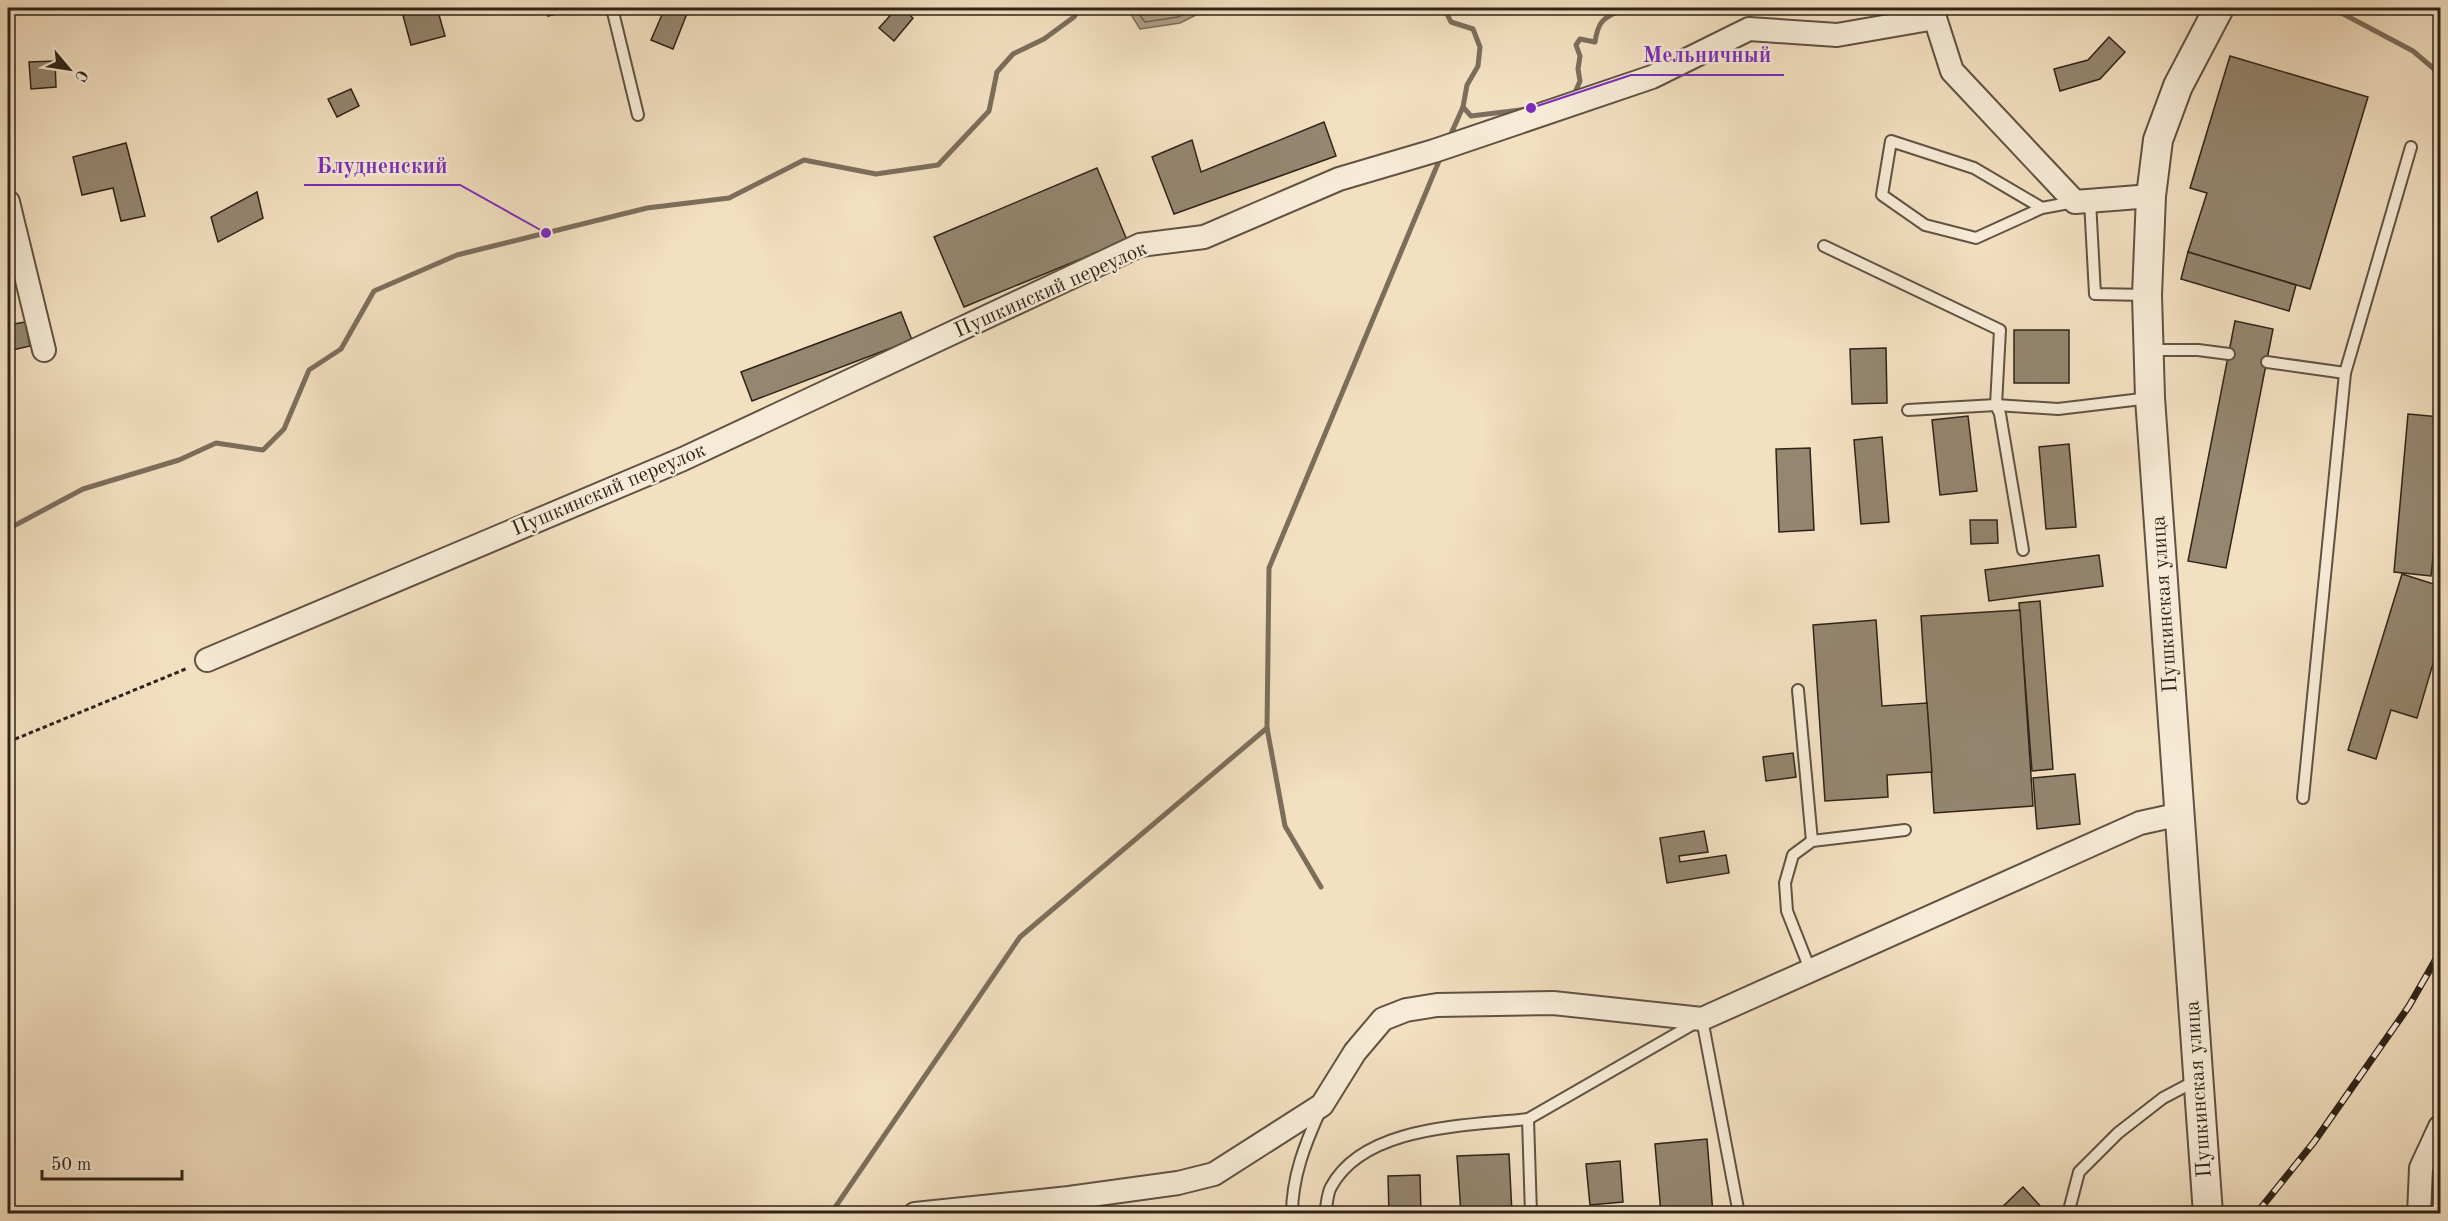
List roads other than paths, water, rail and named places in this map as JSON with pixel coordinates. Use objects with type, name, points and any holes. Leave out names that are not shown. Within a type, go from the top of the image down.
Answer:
[{"type":"street","name":"Пушкинская улица","points":[[2208,1214],[2150,398],[2147,295],[2151,196],[2158,140],[2178,86],[2219,8]]},
{"type":"street","name":"Пушкинский переулок","points":[[207,660],[683,459],[1140,245],[1204,237],[1339,179],[1434,151],[1652,77],[1749,29],[1837,35],[1935,18],[1952,71],[2082,201]]},
{"type":"street","points":[[2082,201],[2151,196]]},
{"type":"street","points":[[8,202],[44,350]]},
{"type":"street","points":[[915,1214],[1070,1198],[1178,1183],[1214,1174],[1323,1105],[1355,1052],[1383,1019],[1406,1010],[1437,1005],[1553,1003],[1702,1019],[2140,823],[2181,814]]},
{"type":"street","points":[[2419,1214],[2421,1168],[2440,1127]]},
{"type":"lane","points":[[612,8],[638,115]]},
{"type":"lane","points":[[2042,208],[1974,168],[1891,141],[1882,195],[1924,225],[1976,238],[2042,208],[2082,201],[2095,294],[2147,295]]},
{"type":"lane","points":[[2303,798],[2345,373],[2411,147]]},
{"type":"lane","points":[[1824,246],[2000,330],[1996,405],[2000,414],[2023,550]]},
{"type":"lane","points":[[2148,350],[2199,350],[2229,354]]},
{"type":"lane","points":[[2266,362],[2345,373]]},
{"type":"lane","points":[[1908,410],[1996,405],[2058,409],[2150,398]]},
{"type":"lane","points":[[1798,690],[1812,841]]},
{"type":"lane","points":[[1811,972],[1787,911],[1785,883],[1793,855],[1812,841],[1905,830]]},
{"type":"lane","points":[[1326,1214],[1329,1189],[1343,1168],[1361,1154],[1384,1143],[1422,1131],[1528,1119],[1702,1019],[1739,1214]]},
{"type":"lane","points":[[2068,1214],[2079,1172],[2118,1133],[2163,1098],[2198,1080]]},
{"type":"lane","points":[[1292,1214],[1292,1195],[1304,1146],[1323,1105]]},
{"type":"lane","points":[[1528,1119],[1531,1214]]},
{"type":"water","points":[[1127,8],[1219,8],[1200,13],[1180,23],[1140,29]]},
{"type":"waterway","points":[[8,529],[83,489],[179,460],[216,443],[263,450],[284,429],[309,370],[341,349],[374,291],[457,255],[647,208],[729,198],[804,160],[876,174],[938,165],[989,111],[997,72],[1013,54],[1044,39],[1074,17],[1080,8]]},
{"type":"waterway","points":[[1444,8],[1451,22],[1473,29],[1480,47],[1478,66],[1467,85],[1463,107],[1471,116],[1528,109]]},
{"type":"waterway","points":[[1574,95],[1580,81],[1578,69],[1580,56],[1576,45],[1580,39],[1595,42],[1604,19],[1624,8]]},
{"type":"waterway","points":[[2332,8],[2413,51],[2440,74]]},
{"type":"waterway","points":[[1450,136],[1463,107]]},
{"type":"waterway","points":[[836,1206],[1020,937],[1267,728],[1269,568],[1439,161]]},
{"type":"waterway","points":[[1267,728],[1285,826],[1321,887]]},
{"type":"railway","points":[[2256,1214],[2314,1142],[2409,1006],[2440,952]]},
{"type":"place","name":"Мельничный","points":[[1531,108]]},
{"type":"place","name":"Блудненский","points":[[546,233]]}]
